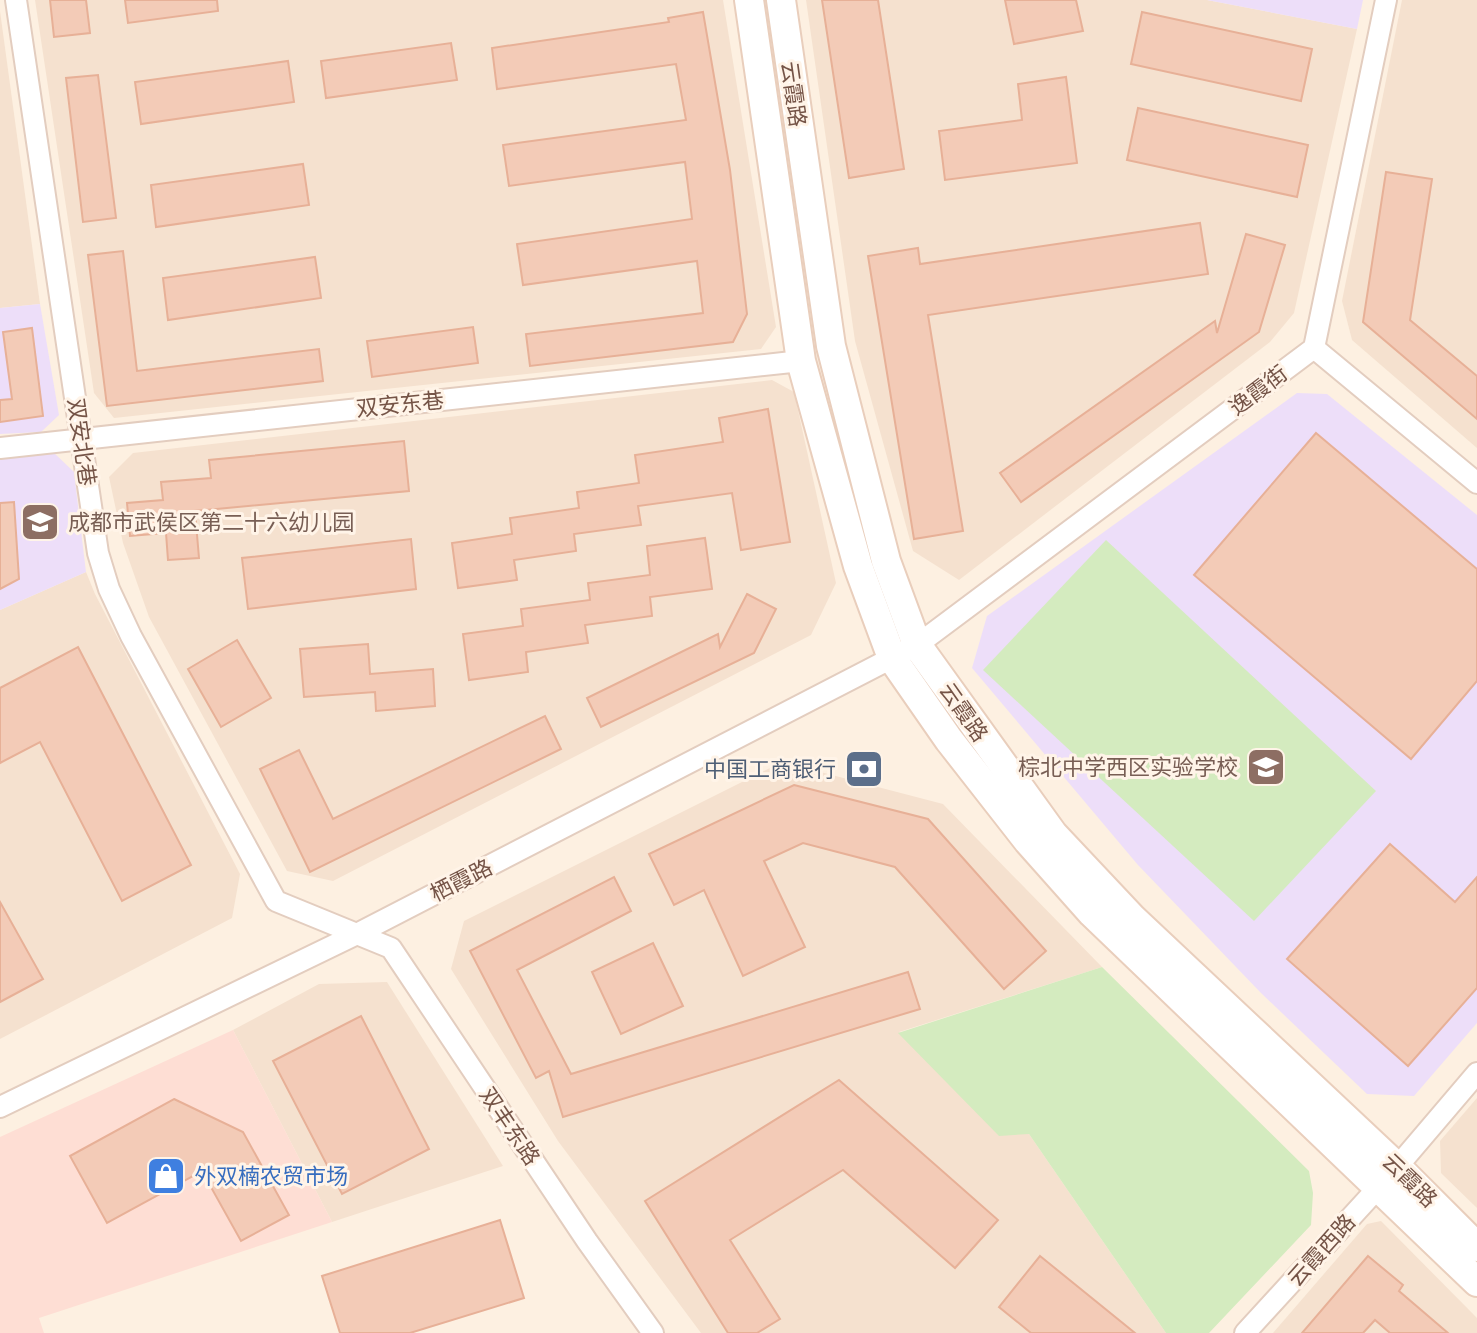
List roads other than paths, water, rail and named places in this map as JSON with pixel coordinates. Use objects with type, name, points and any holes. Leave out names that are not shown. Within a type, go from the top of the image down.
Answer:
[{"type":"street","name":"双安北巷","points":[[16,0],[98,553],[109,589],[131,636],[276,901],[357,934]]},
{"type":"street","points":[[749,0],[801,361],[858,566],[905,651]]},
{"type":"street","name":"云霞路","points":[[781,0],[831,346],[886,561],[905,651],[1053,834],[1133,919],[1388,1176],[1477,1247]]},
{"type":"street","points":[[1386,0],[1314,348],[1477,483]]},
{"type":"street","name":"逸霞街","points":[[905,651],[1314,348]]},
{"type":"street","name":"双安东巷","points":[[0,448],[801,361]]},
{"type":"street","name":"栖霞路","points":[[0,1107],[357,934],[905,651]]},
{"type":"street","name":"双丰东路","points":[[357,934],[391,948],[587,1241],[653,1333]]},
{"type":"street","name":"云霞西路","points":[[1245,1333],[1477,1073]]},
{"type":"street","points":[[1388,1176],[1477,1282]]},
{"type":"place","name":"成都市武侯区第二十六幼儿园","points":[[40,522]]},
{"type":"place","name":"棕北中学西区实验学校","points":[[1266,767]]},
{"type":"place","name":"中国工商银行","points":[[864,769]]},
{"type":"place","name":"外双楠农贸市场","points":[[166,1176]]}]
